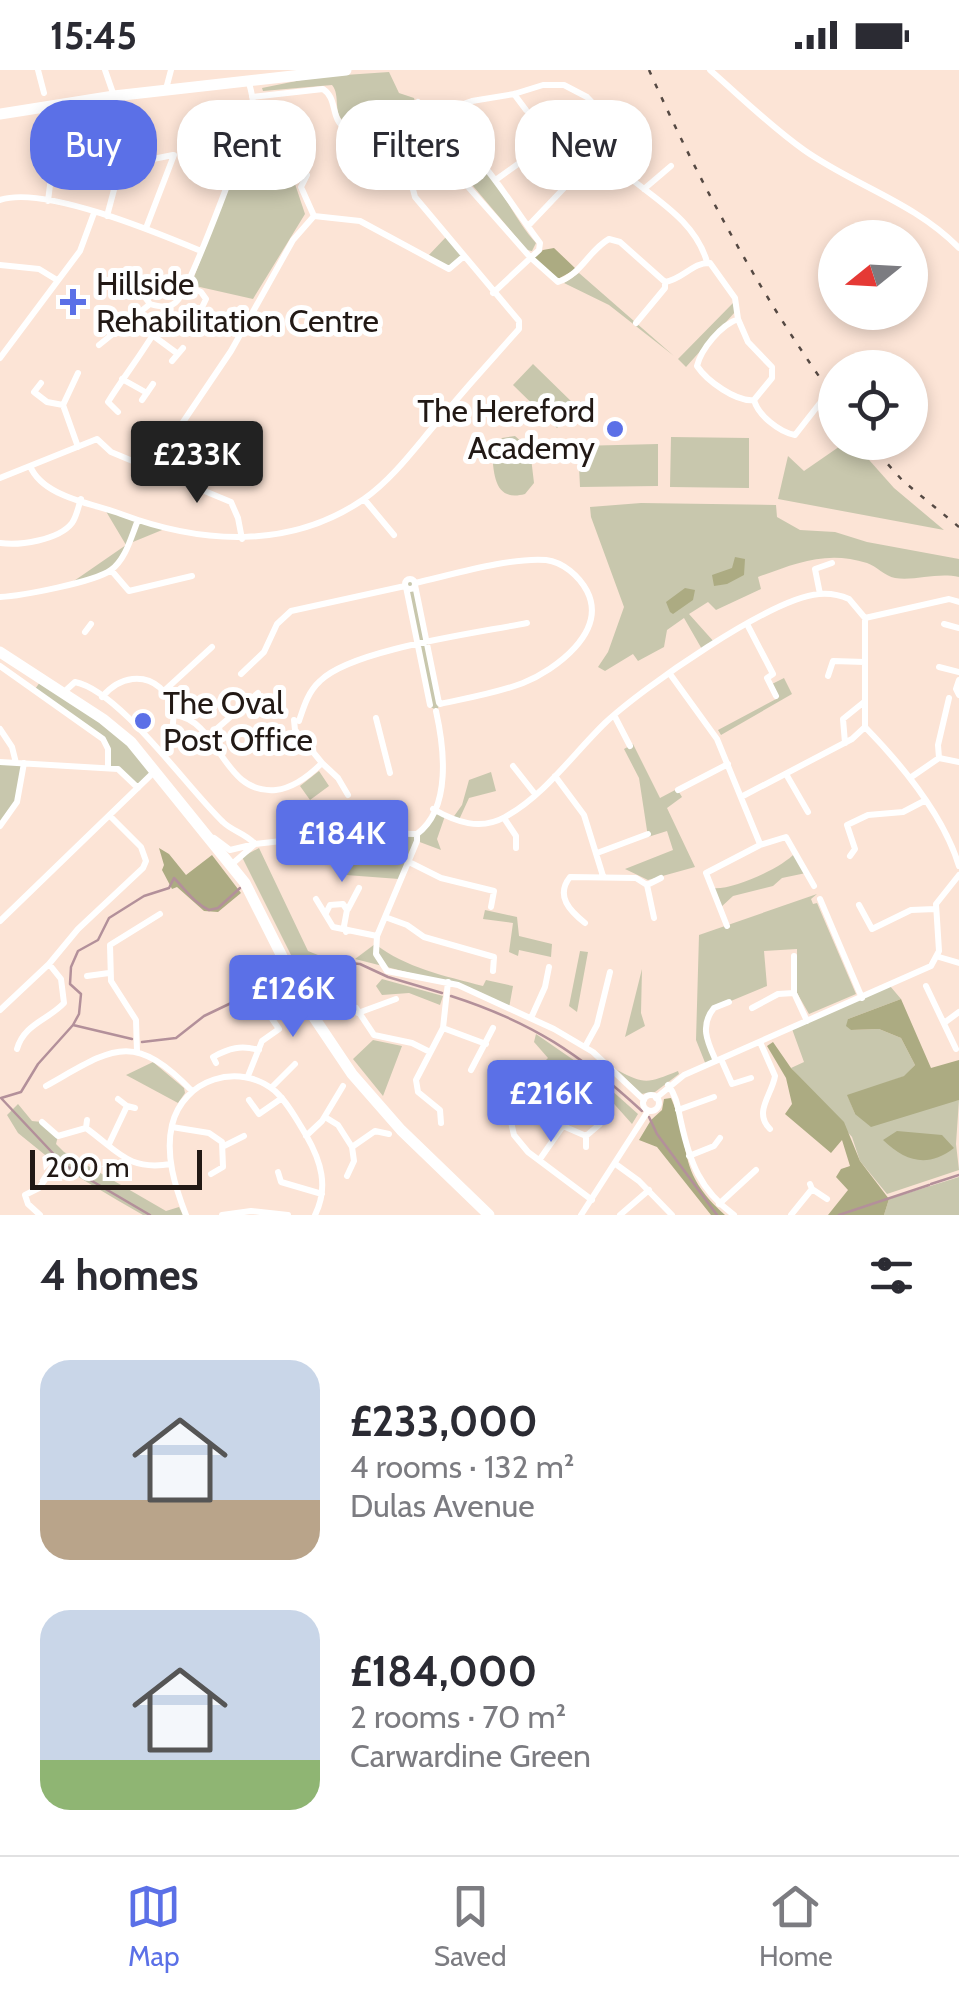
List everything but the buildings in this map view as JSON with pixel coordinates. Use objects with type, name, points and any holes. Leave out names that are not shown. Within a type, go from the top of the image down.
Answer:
[{"type":"highway","points":[[87,100],[346,70]]},
{"type":"highway","points":[[0,114],[30,109]]},
{"type":"highway","points":[[0,652],[115,728],[155,771],[232,865],[258,905],[309,1010],[343,1062],[382,1110],[489,1215]]},
{"type":"street","points":[[38,70],[44,93]]},
{"type":"street","points":[[105,70],[114,96]]},
{"type":"street","points":[[166,90],[172,70]]},
{"type":"street","points":[[710,70],[806,152],[912,209],[959,248]]},
{"type":"street","points":[[118,412],[108,402],[131,364],[155,337],[169,307],[178,302],[201,251],[253,108],[248,80]]},
{"type":"street","points":[[485,100],[554,84],[574,89],[603,114],[609,131],[598,154],[528,226]]},
{"type":"street","points":[[252,97],[323,89],[332,98],[336,119]]},
{"type":"street","points":[[514,94],[518,100]]},
{"type":"street","points":[[146,228],[174,155],[157,158]]},
{"type":"street","points":[[497,178],[515,166]]},
{"type":"street","points":[[652,182],[671,166]]},
{"type":"street","points":[[493,292],[540,246],[510,206],[495,176]]},
{"type":"street","points":[[48,201],[49,190]]},
{"type":"street","points":[[107,216],[113,190]]},
{"type":"street","points":[[302,190],[314,216]]},
{"type":"street","points":[[30,466],[45,487],[194,535],[242,538],[301,528],[364,498],[394,472],[519,328],[520,321],[426,212],[413,190]]},
{"type":"street","points":[[471,190],[530,257],[558,282],[574,275],[603,242],[616,239],[665,282],[665,288],[636,324]]},
{"type":"street","points":[[645,190],[685,222],[707,262],[714,266],[735,298],[738,320],[748,342],[773,372],[754,400]]},
{"type":"street","points":[[0,200],[16,197],[48,201],[146,228],[201,251]]},
{"type":"street","points":[[0,358],[84,245],[94,213]]},
{"type":"street","points":[[314,216],[360,221],[449,269],[463,257]]},
{"type":"street","points":[[160,471],[182,424],[231,351],[293,240],[314,216]]},
{"type":"street","points":[[665,282],[707,262]]},
{"type":"street","points":[[0,265],[39,269],[57,280]]},
{"type":"street","points":[[124,281],[138,288],[150,304],[169,307]]},
{"type":"street","points":[[185,285],[206,299],[196,320]]},
{"type":"street","points":[[99,346],[150,304]]},
{"type":"street","points":[[738,320],[727,324],[700,356],[697,366],[706,377],[743,400],[754,400]]},
{"type":"street","points":[[155,337],[180,351],[172,361]]},
{"type":"street","points":[[78,373],[63,405],[78,447]]},
{"type":"street","points":[[122,379],[144,396],[152,384]]},
{"type":"street","points":[[42,383],[34,392],[47,402],[63,405]]},
{"type":"street","points":[[754,400],[758,411],[795,435],[818,405]]},
{"type":"street","points":[[0,478],[97,439],[111,452],[230,502],[242,538]]},
{"type":"street","points":[[364,498],[394,535]]},
{"type":"street","points":[[0,543],[63,532],[75,518],[80,499]]},
{"type":"street","points":[[0,597],[86,580],[111,570],[122,557],[138,520]]},
{"type":"street","points":[[241,674],[264,652],[277,624],[291,611],[406,586],[411,589],[415,584],[518,562],[547,560],[574,574],[590,598],[591,622],[582,638],[540,675],[436,706]]},
{"type":"street","points":[[820,594],[814,570],[832,563]]},
{"type":"street","points":[[111,570],[128,591],[192,576]]},
{"type":"street","points":[[202,828],[230,850],[352,834],[416,834],[424,828],[444,771],[415,584]]},
{"type":"street","points":[[406,586],[436,706]]},
{"type":"street","points":[[433,810],[471,825],[504,818],[555,776],[614,715],[670,674],[746,624],[792,602],[820,594],[849,598],[865,618],[865,727],[910,778],[956,848],[959,866]]},
{"type":"street","points":[[865,618],[949,599],[959,602]]},
{"type":"street","points":[[348,795],[295,730],[310,691],[341,665],[527,623]]},
{"type":"street","points":[[85,632],[91,624]]},
{"type":"street","points":[[746,624],[773,674],[767,678],[776,696]]},
{"type":"street","points":[[944,624],[959,628]]},
{"type":"street","points":[[164,691],[212,647]]},
{"type":"street","points":[[828,676],[832,661],[865,662]]},
{"type":"street","points":[[0,666],[103,739],[108,745],[108,768]]},
{"type":"street","points":[[938,667],[959,672]]},
{"type":"street","points":[[670,674],[712,732],[760,844]]},
{"type":"street","points":[[102,698],[116,684],[128,680],[149,682],[164,691],[175,715],[172,734],[162,753]]},
{"type":"street","points":[[959,680],[959,695]]},
{"type":"street","points":[[64,692],[75,682],[88,686],[162,753],[223,823],[246,834],[255,844]]},
{"type":"street","points":[[206,738],[258,692]]},
{"type":"street","points":[[939,758],[938,744],[950,698]]},
{"type":"street","points":[[845,743],[842,719],[864,702]]},
{"type":"street","points":[[175,715],[190,720],[237,776],[256,788],[290,786],[322,762]]},
{"type":"street","points":[[614,715],[630,746]]},
{"type":"street","points":[[376,718],[390,773]]},
{"type":"street","points":[[742,796],[845,743],[865,727]]},
{"type":"street","points":[[0,728],[20,763],[17,802],[0,826]]},
{"type":"street","points":[[910,778],[939,758],[959,762]]},
{"type":"street","points":[[0,762],[108,768],[122,771],[138,788]]},
{"type":"street","points":[[678,790],[728,764]]},
{"type":"street","points":[[513,766],[535,794]]},
{"type":"street","points":[[0,922],[155,771]]},
{"type":"street","points":[[786,774],[808,812]]},
{"type":"street","points":[[555,776],[577,800],[604,876]]},
{"type":"street","points":[[850,856],[855,849],[846,826],[868,814],[903,812],[924,801]]},
{"type":"street","points":[[0,1010],[143,868],[146,853],[110,816]]},
{"type":"street","points":[[504,818],[516,836],[516,848]]},
{"type":"street","points":[[416,834],[417,841],[377,936],[376,954],[388,971],[448,982],[532,1018],[586,1047],[644,1100]]},
{"type":"street","points":[[597,853],[648,834]]},
{"type":"street","points":[[727,926],[706,874],[760,844],[786,837],[814,886]]},
{"type":"street","points":[[232,865],[255,844]]},
{"type":"street","points":[[407,861],[440,878],[494,891],[491,906]]},
{"type":"street","points":[[585,923],[569,910],[563,895],[564,884],[575,875],[636,878],[648,885],[654,918]]},
{"type":"street","points":[[656,1098],[668,1086],[718,1060],[926,969],[938,957],[938,900],[959,875]]},
{"type":"street","points":[[648,885],[661,878]]},
{"type":"street","points":[[347,932],[347,910],[359,888]]},
{"type":"street","points":[[316,898],[333,928],[377,936]]},
{"type":"street","points":[[820,899],[862,998]]},
{"type":"street","points":[[326,914],[334,904],[343,904],[347,910]]},
{"type":"street","points":[[860,905],[872,929],[911,910],[936,909]]},
{"type":"street","points":[[137,1052],[136,1020],[113,986],[110,973],[112,942],[160,914]]},
{"type":"street","points":[[385,917],[407,924],[424,938],[494,957],[493,971]]},
{"type":"street","points":[[794,956],[794,994],[807,1022]]},
{"type":"street","points":[[938,957],[959,963]]},
{"type":"street","points":[[16,1049],[33,1025],[64,1003],[61,980],[49,964]]},
{"type":"street","points":[[532,1018],[545,987],[548,967]]},
{"type":"street","points":[[586,1047],[597,1024],[610,972]]},
{"type":"street","points":[[87,976],[110,973]]},
{"type":"street","points":[[441,1123],[437,1106],[422,1096],[416,1086],[443,1028],[448,982]]},
{"type":"street","points":[[926,986],[956,1049]]},
{"type":"street","points":[[754,1003],[778,994],[794,994]]},
{"type":"street","points":[[396,999],[357,1011],[374,1036],[430,1052]]},
{"type":"street","points":[[729,1002],[714,1008],[705,1034],[732,1084],[751,1078]]},
{"type":"street","points":[[944,1023],[959,1012]]},
{"type":"street","points":[[248,1076],[266,1037],[279,1029],[268,1014]]},
{"type":"street","points":[[443,1028],[486,1044]]},
{"type":"street","points":[[472,1070],[493,1028]]},
{"type":"street","points":[[760,1042],[775,1076],[762,1113],[770,1129]]},
{"type":"street","points":[[212,1058],[234,1048],[258,1050]]},
{"type":"street","points":[[46,1086],[111,1051],[137,1052],[175,1073],[192,1091]]},
{"type":"street","points":[[272,1088],[295,1064]]},
{"type":"street","points":[[186,1215],[171,1164],[172,1126],[179,1107],[192,1091],[222,1077],[248,1076],[282,1098],[306,1136],[322,1171],[322,1194],[315,1215]]},
{"type":"street","points":[[546,1079],[528,1077],[512,1101],[509,1114],[516,1138],[592,1200]]},
{"type":"street","points":[[306,1136],[325,1117],[343,1086]]},
{"type":"street","points":[[668,1086],[700,1182],[734,1215]]},
{"type":"street","points":[[648,1111],[644,1100],[648,1096],[656,1098]]},
{"type":"street","points":[[678,1110],[714,1097]]},
{"type":"street","points":[[249,1100],[259,1114],[282,1098]]},
{"type":"street","points":[[582,1215],[648,1111],[657,1108],[656,1098]]},
{"type":"street","points":[[109,1144],[131,1107],[118,1099]]},
{"type":"street","points":[[540,1159],[563,1126],[568,1100]]},
{"type":"street","points":[[325,1117],[338,1125],[352,1147],[354,1162],[346,1176]]},
{"type":"street","points":[[42,1122],[58,1136],[86,1124],[138,1166],[171,1164]]},
{"type":"street","points":[[586,1147],[586,1136],[600,1124]]},
{"type":"street","points":[[172,1126],[209,1133],[224,1146]]},
{"type":"street","points":[[563,1126],[586,1136]]},
{"type":"street","points":[[352,1147],[376,1132],[390,1134]]},
{"type":"street","points":[[224,1146],[244,1136]]},
{"type":"street","points":[[689,1156],[712,1152],[720,1138]]},
{"type":"street","points":[[212,1174],[223,1167],[224,1146]]},
{"type":"street","points":[[617,1164],[672,1215]]},
{"type":"street","points":[[719,1204],[756,1170]]},
{"type":"street","points":[[40,1215],[25,1195],[39,1188],[50,1174]]},
{"type":"street","points":[[278,1174],[290,1185],[322,1194]]},
{"type":"street","points":[[790,1215],[811,1186],[827,1199]]},
{"type":"street","points":[[620,1215],[649,1190]]},
{"type":"street","points":[[222,1215],[250,1211],[288,1215]]},
{"type":"green space","points":[[389,72],[399,93],[414,100],[337,100],[332,85],[263,91],[262,88],[316,77]]},
{"type":"green space","points":[[495,183],[536,243],[532,251],[527,250],[476,190],[495,190]]},
{"type":"green space","points":[[227,190],[297,190],[305,214],[253,299],[191,285]]},
{"type":"green space","points":[[446,237],[463,257],[449,269],[427,257]]},
{"type":"green space","points":[[579,273],[674,356],[609,305],[564,283]]},
{"type":"green space","points":[[733,303],[735,312],[686,367],[678,359]]},
{"type":"green space","points":[[533,364],[577,407],[557,428],[513,385]]},
{"type":"green space","points":[[515,436],[530,449],[534,483],[525,494],[515,495],[507,494],[498,485],[492,453],[502,438]]},
{"type":"green space","points":[[671,437],[749,438],[749,488],[670,487]]},
{"type":"green space","points":[[658,444],[658,486],[580,487],[578,446]]},
{"type":"green space","points":[[788,456],[804,471],[820,460],[869,460],[894,488],[944,530],[778,499]]},
{"type":"green space","points":[[641,503],[776,505],[777,517],[800,530],[835,532],[959,559],[959,577],[895,578],[852,559],[825,558],[799,563],[758,577],[761,589],[716,610],[708,602],[689,614],[715,643],[703,651],[684,618],[667,630],[664,647],[638,661],[633,654],[605,671],[598,667],[608,652],[624,607],[590,507]]},
{"type":"green space","points":[[104,508],[167,528],[128,544],[111,570],[71,583],[126,545]]},
{"type":"green space","points":[[406,580],[415,582],[440,704],[437,710],[430,707],[405,586]]},
{"type":"green space","points":[[43,678],[103,719],[155,771],[138,788],[121,771],[108,768],[106,742],[35,689]]},
{"type":"green space","points":[[784,678],[792,694],[721,735],[718,730],[778,698],[772,684]]},
{"type":"green space","points":[[633,744],[660,798],[677,789],[682,797],[667,808],[695,867],[648,880],[625,869],[673,850],[667,831],[648,837],[639,778],[624,749]]},
{"type":"green space","points":[[0,761],[24,763],[20,789],[0,825]]},
{"type":"green space","points":[[319,771],[329,786],[310,800],[300,786]]},
{"type":"green space","points":[[491,772],[496,791],[469,798],[458,822],[452,819],[462,805],[469,780]]},
{"type":"green space","points":[[433,809],[445,816],[437,839],[441,850],[417,841],[399,879],[346,875],[340,834],[421,833]]},
{"type":"green space","points":[[259,848],[308,951],[323,957],[319,962],[295,963],[242,857]]},
{"type":"green space","points":[[795,853],[806,873],[733,896],[720,908],[712,888],[756,877]]},
{"type":"green space","points":[[817,894],[811,899],[813,904],[817,903],[856,994],[809,1014],[797,993],[797,949],[764,951],[767,986],[714,1008],[706,1025],[716,1061],[706,1065],[696,1040],[699,935]]},
{"type":"green space","points":[[485,910],[517,917],[519,936],[552,944],[551,957],[519,950],[518,956],[509,952],[513,923],[483,919]]},
{"type":"green space","points":[[375,944],[440,975],[483,986],[486,980],[513,986],[509,1008],[458,985],[355,959]]},
{"type":"green space","points":[[580,951],[588,952],[577,1012],[569,1006]]},
{"type":"green space","points":[[642,969],[641,1013],[645,1026],[625,1037]]},
{"type":"green space","points":[[382,979],[443,996],[440,1005],[409,993],[382,995],[376,986]]},
{"type":"green space","points":[[890,986],[901,999],[848,1019],[851,1030],[879,1029],[901,1038],[915,1065],[905,1076],[848,1096],[855,1114],[959,1100],[959,1170],[887,1194],[860,1161],[852,1137],[791,1068],[804,1062],[792,1029]]},
{"type":"green space","points":[[536,1034],[591,1072],[638,1114],[632,1124],[599,1087],[579,1101],[578,1095],[591,1084],[559,1062],[543,1076],[537,1069],[548,1058],[534,1042]]},
{"type":"green space","points":[[373,1040],[402,1046],[383,1096],[353,1059]]},
{"type":"green space","points":[[153,1062],[184,1088],[178,1103],[126,1075]]},
{"type":"green space","points":[[617,1070],[647,1081],[678,1071],[679,1074],[655,1092],[641,1094]]},
{"type":"green space","points":[[18,1104],[32,1121],[42,1122],[58,1136],[56,1144],[64,1152],[166,1211],[179,1207],[183,1215],[143,1215],[55,1163],[18,1133],[7,1115]]},
{"type":"green space","points":[[959,1177],[959,1215],[884,1215],[889,1199]]},
{"type":"shaded area","points":[[554,248],[576,269],[558,279],[534,258],[543,250]]},
{"type":"shaded area","points":[[735,557],[745,559],[744,575],[714,586],[712,575],[732,568]]},
{"type":"shaded area","points":[[685,588],[695,590],[693,600],[673,614],[666,602]]},
{"type":"shaded area","points":[[159,848],[186,875],[212,855],[241,893],[218,912],[204,911],[177,887],[172,889],[162,870]]},
{"type":"shaded area","points":[[901,999],[931,1068],[959,1060],[959,1100],[871,1127],[855,1114],[847,1095],[904,1076],[915,1065],[901,1038],[879,1029],[851,1030],[846,1026],[848,1019]]},
{"type":"shaded area","points":[[773,1042],[791,1068],[844,1122],[860,1161],[889,1199],[884,1215],[828,1215],[848,1190],[836,1177],[841,1169],[850,1166],[842,1140],[831,1153],[785,1114],[792,1104],[786,1078],[767,1046]]},
{"type":"shaded area","points":[[671,1098],[692,1172],[725,1215],[711,1215],[657,1147],[639,1140],[662,1110],[664,1099]]},
{"type":"shaded area","points":[[897,1131],[942,1135],[954,1148],[935,1158],[917,1160],[883,1140]]},
{"type":"waterway","points":[[73,1025],[79,1014],[81,994],[70,984],[71,967],[78,951],[98,940],[109,918],[144,896],[169,888],[174,878],[209,910],[218,908],[240,888]]},
{"type":"waterway","points":[[142,1042],[176,1038],[204,1016],[252,993],[270,964],[281,964]]},
{"type":"waterway","points":[[294,965],[360,964],[442,993]]},
{"type":"waterway","points":[[451,996],[506,1017],[554,1042],[642,1111]]},
{"type":"waterway","points":[[1,1098],[21,1092],[38,1064],[73,1025],[132,1039]]},
{"type":"waterway","points":[[1,1098],[63,1164],[150,1215]]},
{"type":"waterway","points":[[649,1117],[657,1134],[717,1215]]},
{"type":"waterway","points":[[931,1184],[959,1175]]},
{"type":"waterway","points":[[839,1215],[929,1185]]},
{"type":"railway","points":[[649,70],[734,239],[818,374]]},
{"type":"railway","points":[[884,460],[903,481],[959,527]]},
{"type":"place","name":"Hillside Rehabilitation Centre","points":[[73,302]]},
{"type":"place","name":"The Hereford Academy","points":[[615,429]]},
{"type":"place","name":"The Oval Post Office","points":[[143,721]]}]
